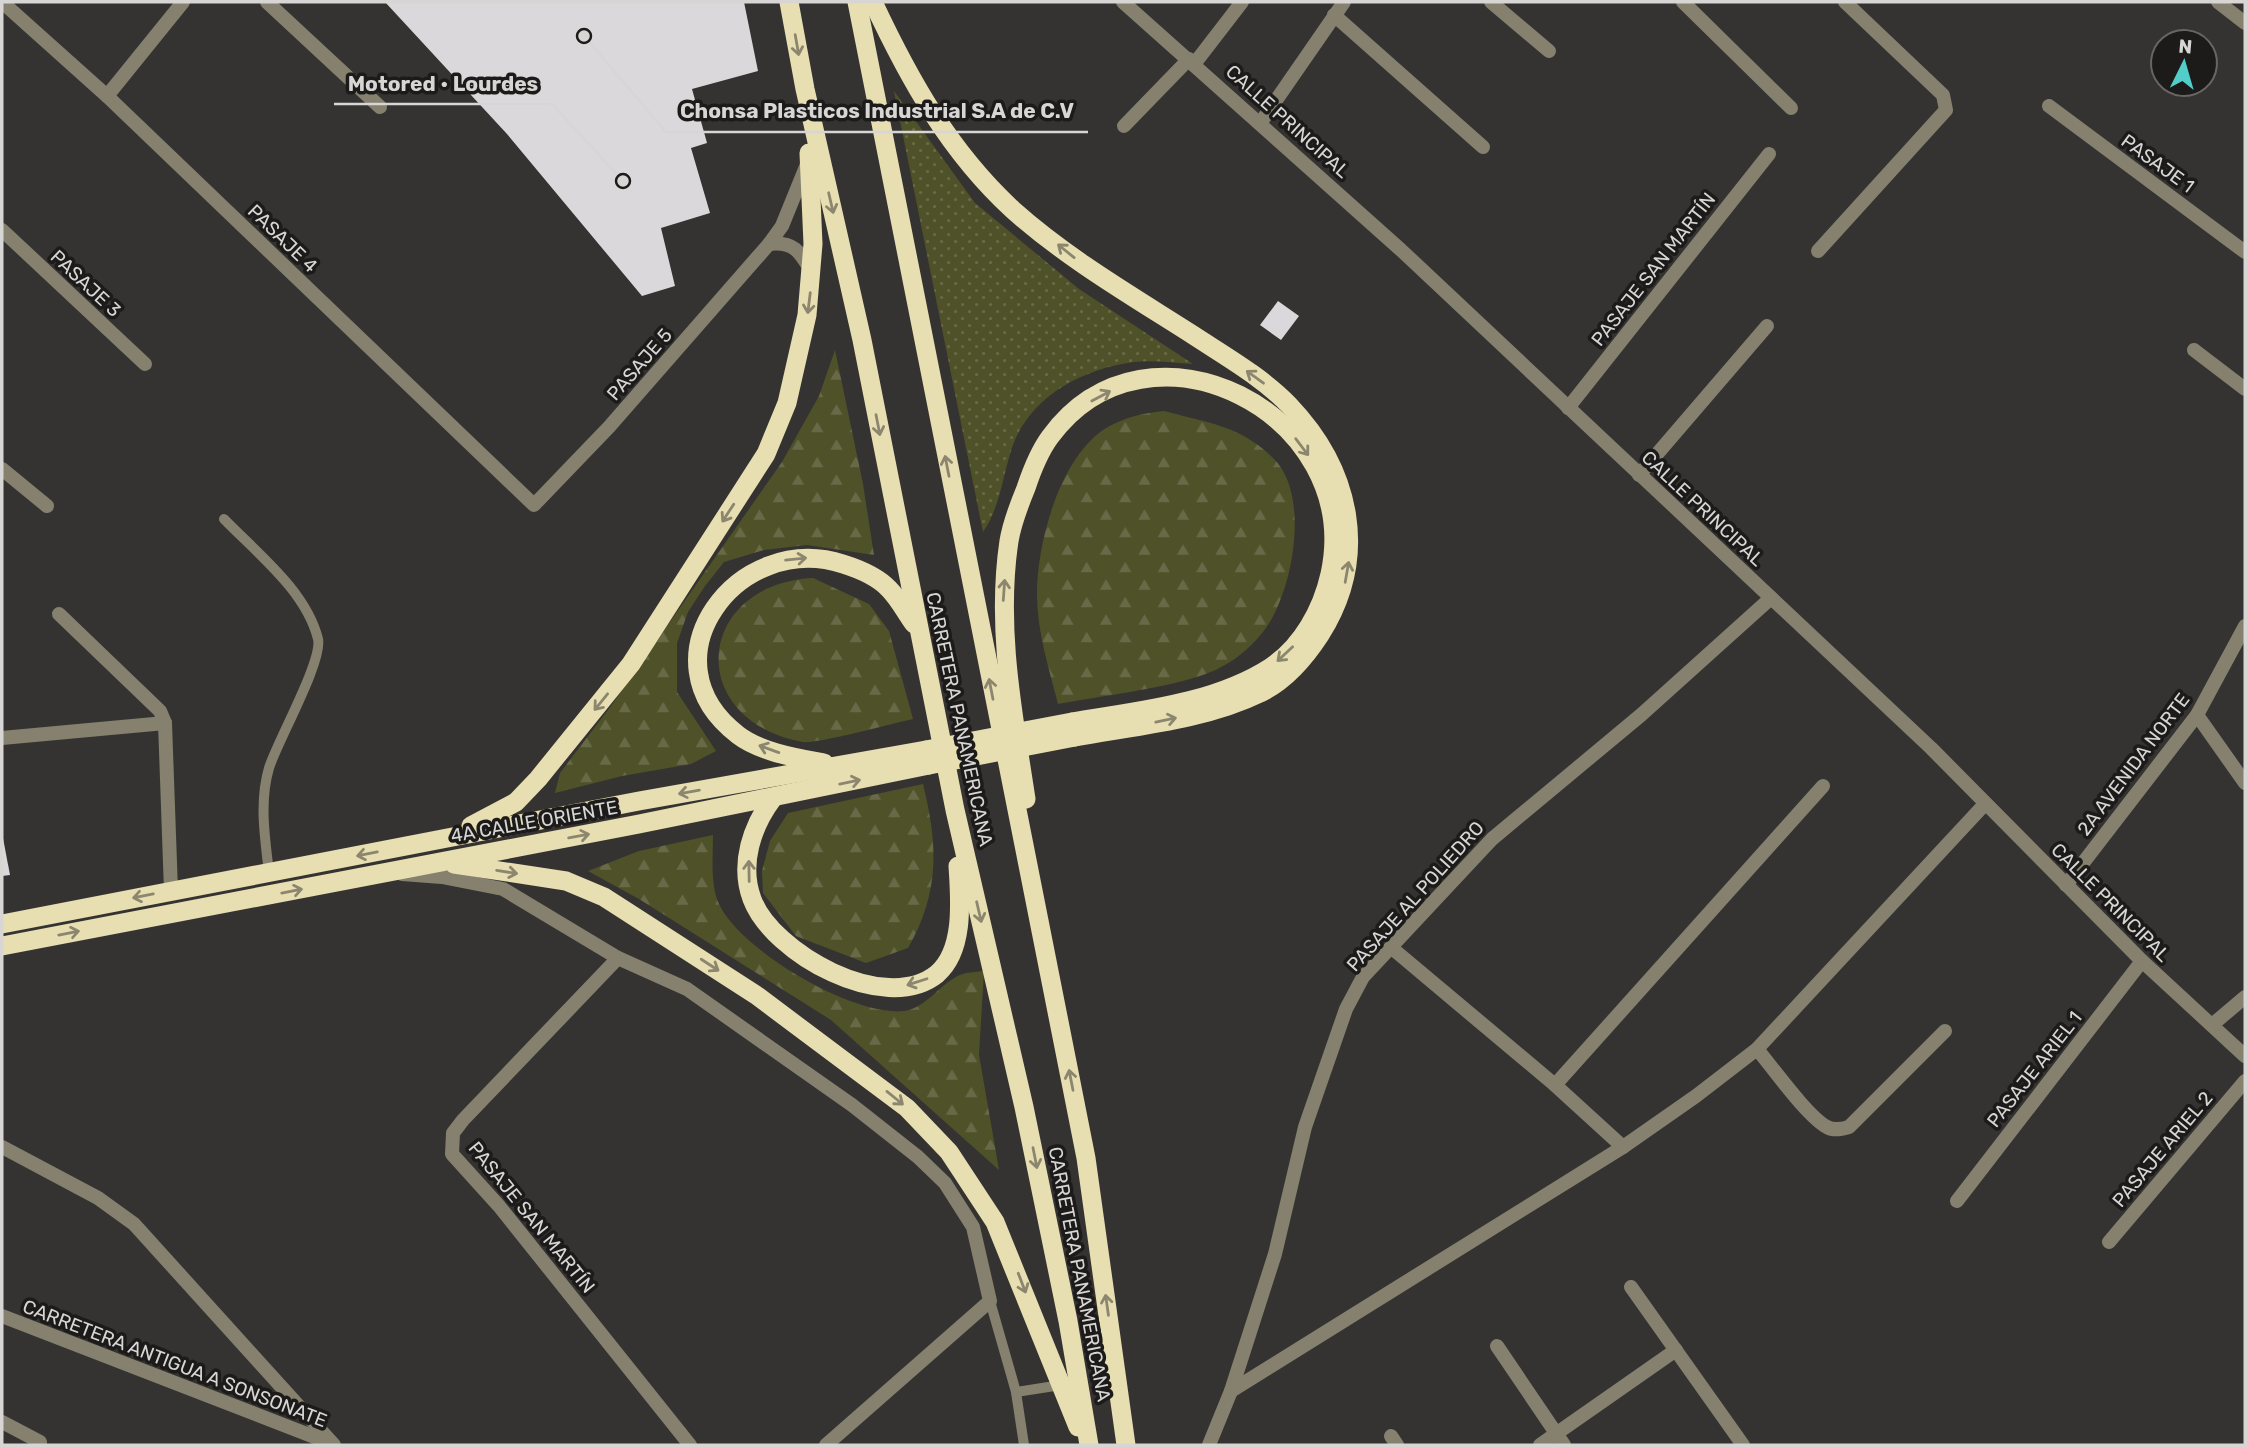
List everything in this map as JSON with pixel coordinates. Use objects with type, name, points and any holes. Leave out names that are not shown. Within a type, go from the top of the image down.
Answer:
[{"type":"highway","name":"CARRETERA PANAMERICANA","points":[[789,2],[805,89],[862,340],[955,810],[1024,1107],[1068,1321],[1087,1445]]},
{"type":"highway","name":"CARRETERA PANAMERICANA","points":[[857,2],[1086,1158],[1126,1445]]},
{"type":"highway","points":[[873,2],[929,112],[964,159],[1013,209],[1078,261],[1225,356],[1288,404],[1323,450],[1345,502],[1349,554],[1345,583],[1328,623],[1309,653],[1287,675],[1261,693],[1210,711],[1073,730]]},
{"type":"highway","points":[[434,841],[489,819],[516,802],[538,779],[631,664],[772,441],[800,353],[812,272],[813,209],[805,89]]},
{"type":"highway","points":[[1051,973],[1008,679],[1003,615],[1010,538],[1021,501],[1034,466],[1050,437],[1074,412],[1102,394],[1132,382],[1174,376],[1237,392],[1272,415],[1292,433],[1316,468],[1324,488],[1333,523],[1334,552],[1328,583],[1312,621],[1299,641],[1273,665],[1240,684],[1073,730]]},
{"type":"highway","points":[[835,765],[784,754],[738,735],[718,714],[702,687],[697,659],[701,629],[715,606],[732,589],[764,566],[812,557],[834,561],[862,570],[889,589],[915,626],[936,716]]},
{"type":"highway","name":"4A CALLE ORIENTE","points":[[2,946],[773,798],[927,757],[1073,730]]},
{"type":"highway","name":"4A CALLE ORIENTE","points":[[2,924],[835,765],[927,757]]},
{"type":"highway","points":[[773,798],[758,818],[751,837],[748,879],[752,899],[777,933],[795,949],[836,974],[879,988],[921,982],[938,973],[948,957],[959,919],[955,810]]},
{"type":"highway","points":[[439,861],[566,881],[604,897],[756,995],[907,1108],[949,1152],[995,1222],[1087,1445]]},
{"type":"street","name":"PASAJE 4","points":[[2,2],[107,96],[534,505]]},
{"type":"street","points":[[107,96],[183,2]]},
{"type":"street","points":[[267,2],[380,107]]},
{"type":"street","name":"CALLE PRINCIPAL","points":[[1123,2],[1261,122],[1401,250],[1931,748],[2142,961],[2245,1056]]},
{"type":"street","points":[[1124,126],[1192,61],[1242,2]]},
{"type":"street","points":[[1261,122],[1344,2]]},
{"type":"street","points":[[1492,2],[1549,51]]},
{"type":"street","points":[[1683,2],[1791,108]]},
{"type":"street","points":[[1818,251],[1946,110],[1943,95],[1846,2]]},
{"type":"street","points":[[2218,2],[2245,23]]},
{"type":"street","points":[[1334,15],[1483,146]]},
{"type":"street","name":"PASAJE 1","points":[[2049,106],[2245,252]]},
{"type":"street","name":"PASAJE SAN MARTÍN","points":[[1568,408],[1769,154]]},
{"type":"street","name":"PASAJE 5","points":[[534,505],[610,427],[769,244],[782,226],[810,159]]},
{"type":"street","name":"PASAJE 3","points":[[2,230],[145,364]]},
{"type":"street","points":[[769,244],[783,243],[798,248],[812,272]]},
{"type":"street","points":[[1640,475],[1767,326]]},
{"type":"street","points":[[2194,351],[2245,389]]},
{"type":"street","points":[[2,469],[47,506]]},
{"type":"street","name":"PASAJE AL POLIEDRO","points":[[1209,1445],[1231,1391],[1275,1254],[1305,1127],[1346,1009],[1363,977],[1393,949],[1492,839],[1640,715],[1771,598]]},
{"type":"street","points":[[59,614],[160,711],[165,723],[170,891]]},
{"type":"street","name":"2A AVENIDA NORTE","points":[[2066,885],[2197,715],[2245,626]]},
{"type":"street","points":[[2197,715],[2245,783]]},
{"type":"street","points":[[2,738],[165,723]]},
{"type":"street","points":[[1555,1085],[1823,786]]},
{"type":"street","points":[[1231,1391],[1623,1147],[1757,1049],[1984,804]]},
{"type":"street","points":[[384,873],[442,877],[503,889],[618,958],[687,989],[745,1027],[887,1131],[945,1183],[973,1227],[990,1301],[826,1445]]},
{"type":"street","points":[[1393,949],[1555,1085],[1623,1147]]},
{"type":"street","name":"PASAJE SAN MARTÍN","points":[[618,958],[463,1120],[453,1133],[452,1154],[499,1206],[690,1445]]},
{"type":"street","name":"PASAJE ARIEL 1","points":[[1957,1201],[2142,961]]},
{"type":"street","points":[[2212,1025],[2245,997]]},
{"type":"street","points":[[1757,1049],[1810,1110],[1828,1127],[1838,1129],[1849,1127],[1945,1031]]},
{"type":"street","name":"PASAJE ARIEL 2","points":[[2109,1242],[2245,1081]]},
{"type":"street","points":[[2,1147],[98,1198],[134,1224],[334,1445]]},
{"type":"street","points":[[1631,1287],[1743,1445]]},
{"type":"street","name":"CARRETERA ANTIGUA A SONSONATE","points":[[2,1316],[334,1445]]},
{"type":"street","points":[[1497,1346],[1560,1440]]},
{"type":"street","points":[[1540,1445],[1560,1440],[1675,1350]]},
{"type":"street","points":[[2,1422],[40,1442]]},
{"type":"lane","points":[[224,519],[303,604],[319,642],[316,664],[269,769],[262,820],[269,873]]},
{"type":"lane","points":[[990,1301],[1016,1392],[1024,1445]]},
{"type":"lane","points":[[1016,1392],[1061,1385]]},
{"type":"green space","points":[[894,91],[975,203],[1079,289],[1193,364],[1141,361],[1114,366],[1076,379],[1043,401],[1019,432],[997,503],[983,532]]},
{"type":"green space","points":[[835,350],[863,484],[874,555],[807,545],[764,550],[724,562],[688,612],[677,643],[677,692],[716,751],[691,764],[622,776],[555,793],[560,773],[611,706],[782,462],[819,396]]},
{"type":"green space","points":[[1164,411],[1222,427],[1248,438],[1273,458],[1285,474],[1292,494],[1295,518],[1294,542],[1284,590],[1276,611],[1262,634],[1241,654],[1223,666],[1167,685],[1058,704],[1041,636],[1037,594],[1041,551],[1054,504],[1074,462],[1103,430],[1132,417]]},
{"type":"green space","points":[[813,578],[869,604],[889,631],[913,719],[839,737],[803,742],[764,729],[737,708],[722,682],[719,654],[726,627],[745,603],[774,586]]},
{"type":"green space","points":[[923,784],[931,827],[933,868],[926,907],[908,948],[866,963],[796,936],[763,893],[762,871],[770,841],[788,813]]},
{"type":"green space","points":[[713,835],[714,888],[719,904],[731,922],[773,960],[829,992],[882,1010],[904,1011],[928,1000],[955,977],[984,971],[979,1055],[999,1170],[831,1020],[639,899],[588,871],[639,851]]},
{"type":"building","points":[[385,2],[744,2],[758,71],[692,89],[707,143],[691,148],[710,213],[661,228],[675,286],[642,296],[507,134]]},
{"type":"building","points":[[1278,301],[1299,316],[1281,340],[1260,325]]},
{"type":"building","points":[[2,833],[10,875],[2,876]]},
{"type":"place","name":"Chonsa Plasticos Industrial S.A de C.V","points":[[584,36]]},
{"type":"place","name":"Motored • Lourdes","points":[[623,181]]}]
